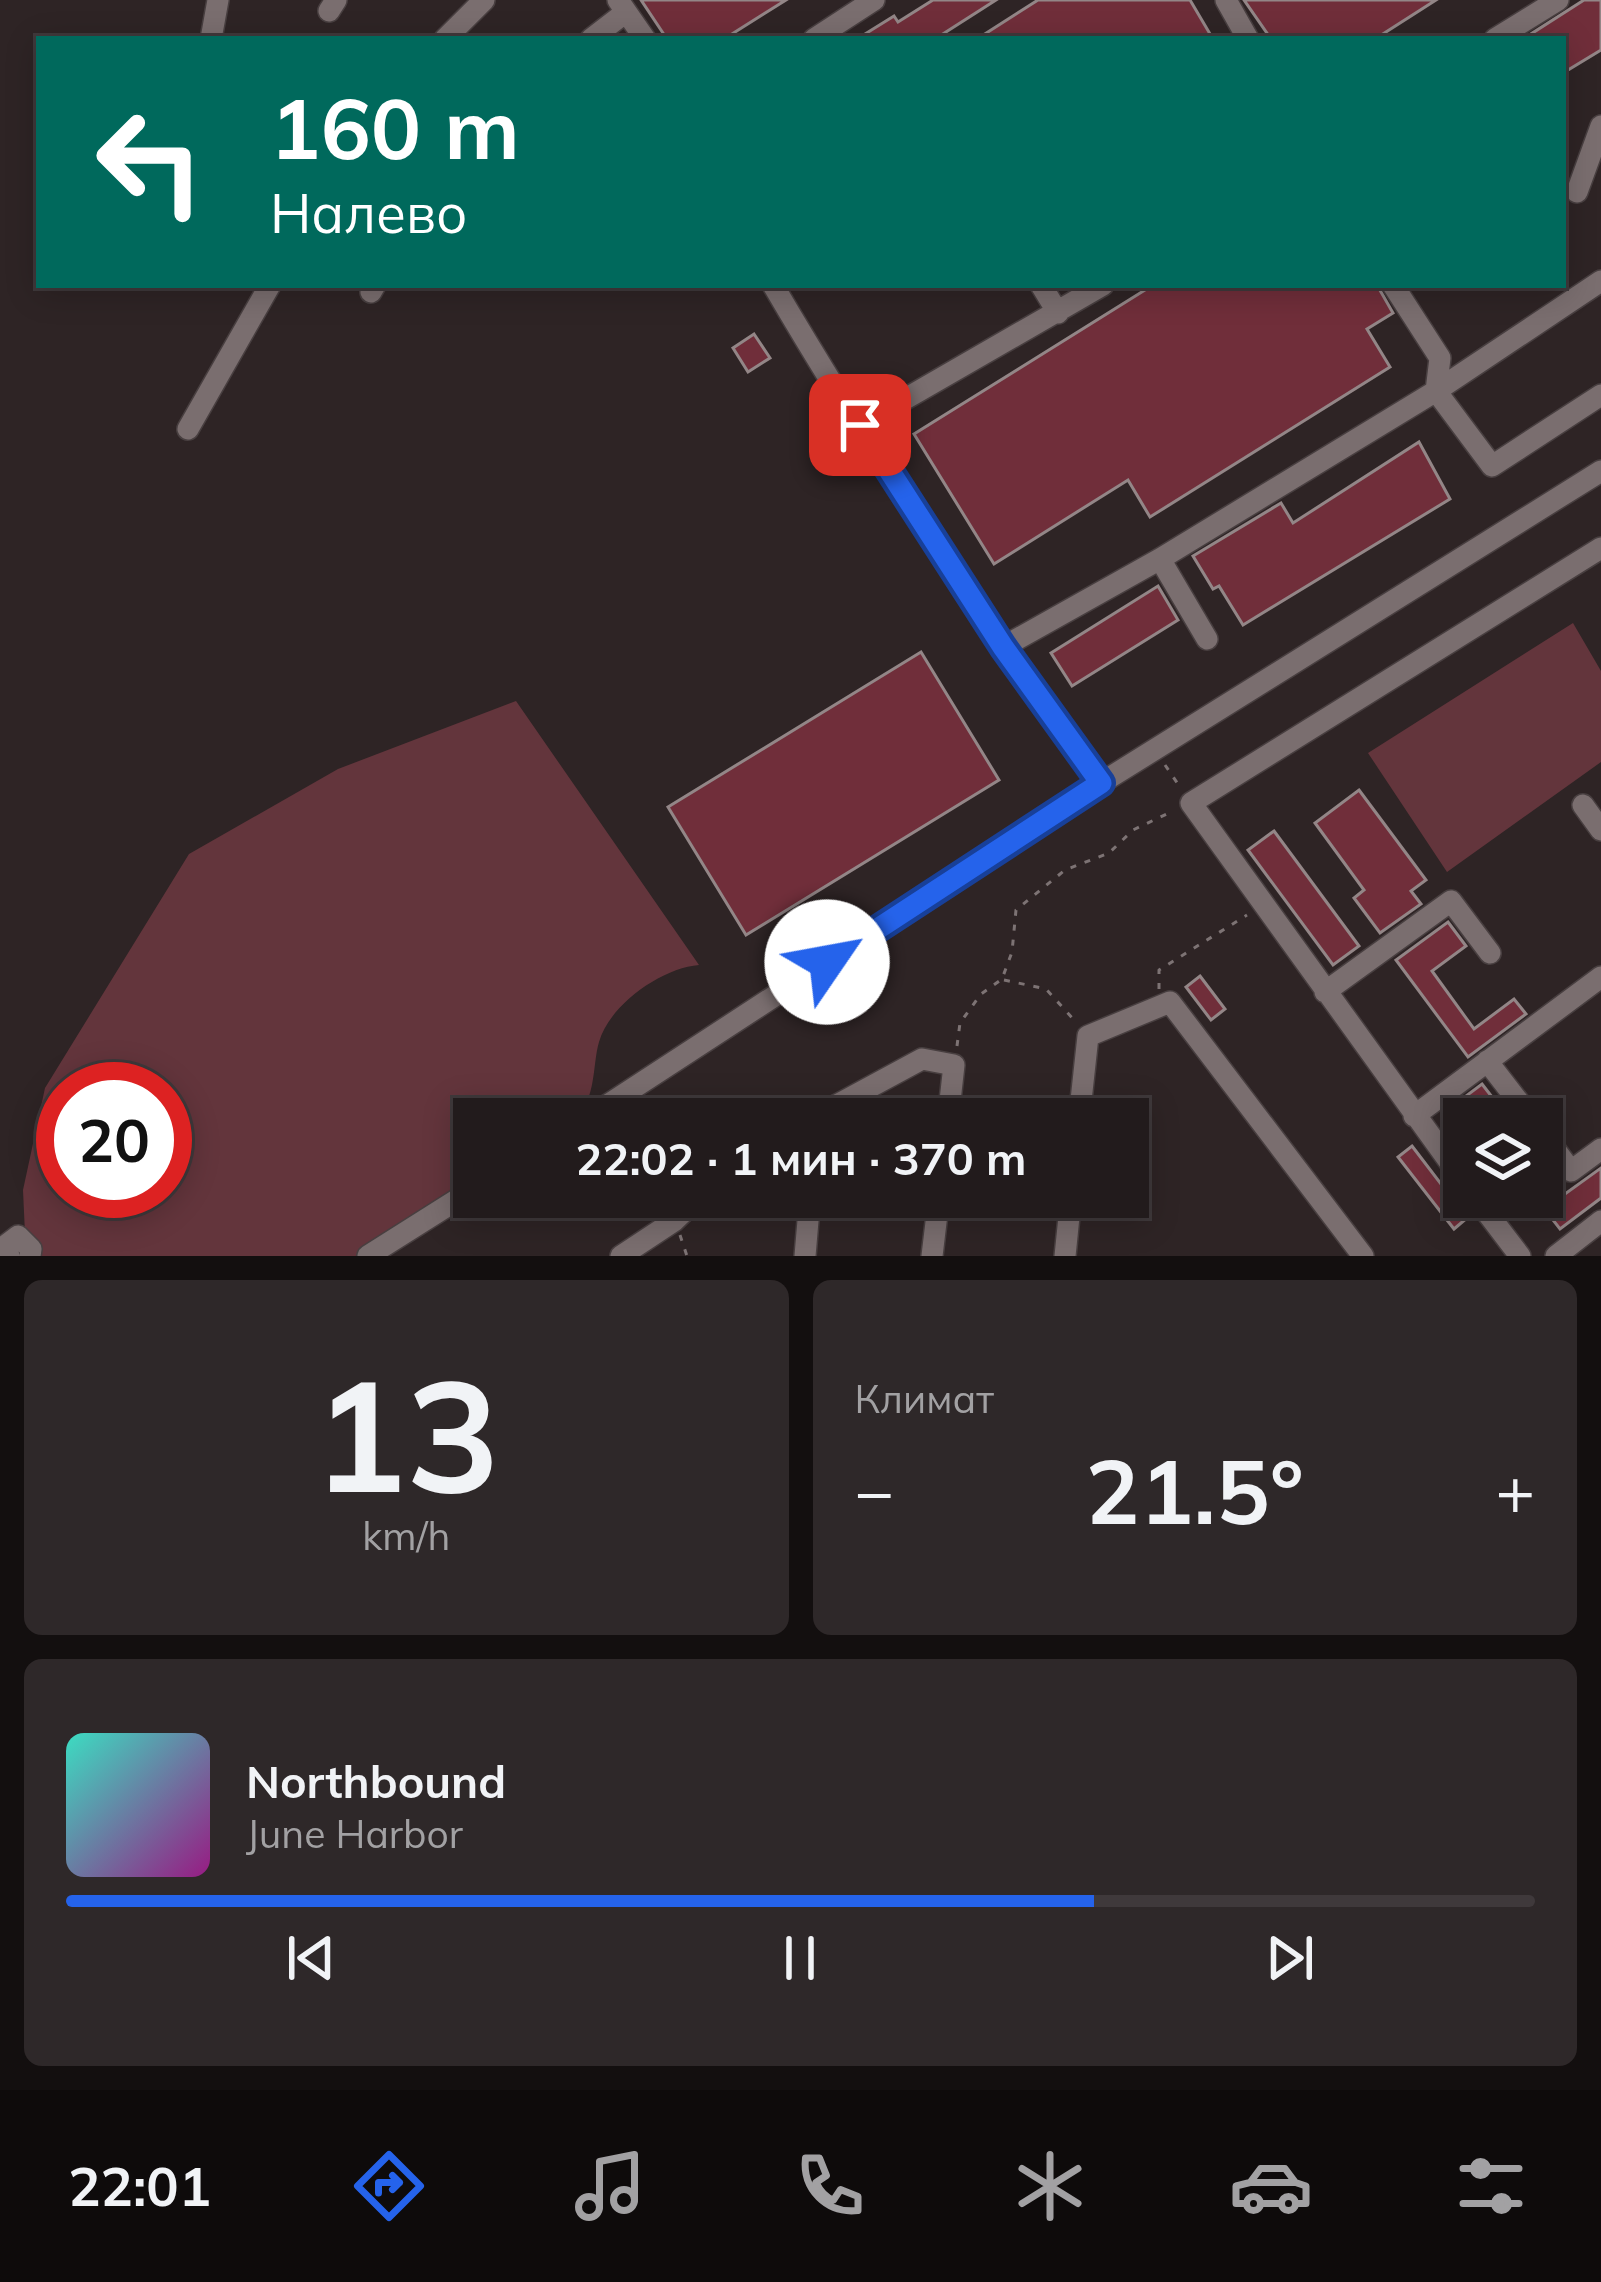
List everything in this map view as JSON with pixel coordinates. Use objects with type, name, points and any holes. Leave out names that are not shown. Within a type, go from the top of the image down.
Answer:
[{"type":"street","points":[[212,36],[218,0]]},
{"type":"street","points":[[448,36],[484,0]]},
{"type":"street","points":[[819,36],[874,0]]},
{"type":"street","points":[[1226,0],[1246,36]]},
{"type":"street","points":[[1500,36],[1558,0]]},
{"type":"street","points":[[594,36],[622,6],[643,36]]},
{"type":"street","points":[[1576,192],[1601,126]]},
{"type":"street","points":[[1003,647],[1160,559],[1436,391],[1601,281]]},
{"type":"street","points":[[188,429],[268,288]]},
{"type":"street","points":[[774,288],[839,399],[1003,647],[1101,783]]},
{"type":"street","points":[[1043,288],[1058,313]]},
{"type":"street","points":[[860,425],[1098,288]]},
{"type":"street","points":[[1395,288],[1440,358],[1436,391],[1492,466],[1601,395]]},
{"type":"street","points":[[618,1098],[1101,783],[1601,471]]},
{"type":"street","points":[[1443,1154],[1186,795],[1601,548]]},
{"type":"street","points":[[1160,559],[1207,639]]},
{"type":"street","points":[[1583,805],[1601,830]]},
{"type":"street","points":[[1325,992],[1451,901],[1490,952]]},
{"type":"street","points":[[1414,1116],[1601,977]]},
{"type":"street","points":[[1081,1098],[1088,1036],[1165,1004],[1363,1256]]},
{"type":"street","points":[[850,1098],[922,1059],[954,1065],[950,1098]]},
{"type":"street","points":[[1487,1061],[1516,1098]]},
{"type":"street","points":[[1563,1160],[1571,1171],[1601,1149]]},
{"type":"street","points":[[368,1256],[453,1203]]},
{"type":"street","points":[[621,1256],[677,1218]]},
{"type":"street","points":[[805,1256],[808,1218]]},
{"type":"street","points":[[932,1256],[937,1218]]},
{"type":"street","points":[[1065,1256],[1069,1218]]},
{"type":"street","points":[[1491,1218],[1520,1256]]},
{"type":"street","points":[[1556,1256],[1601,1221]]},
{"type":"street","points":[[10,1256],[5,1246],[18,1236],[31,1249],[30,1256]]},
{"type":"path","points":[[954,1065],[960,1023],[981,994],[1002,980],[1012,952],[1016,910],[1065,870],[1109,853],[1132,830],[1186,795],[1171,773]]},
{"type":"path","points":[[1165,1004],[1159,970],[1263,905]]},
{"type":"path","points":[[1002,980],[1046,988],[1088,1036]]},
{"type":"shaded area","points":[[1573,623],[1601,671],[1601,762],[1447,872],[1368,753]]},
{"type":"shaded area","points":[[516,701],[699,965],[654,981],[614,1014],[599,1042],[588,1098],[453,1098],[453,1195],[360,1256],[26,1256],[23,1190],[36,1130],[36,1218],[192,1218],[192,1062],[61,1062],[189,854],[338,769]]},
{"type":"building","points":[[641,0],[786,0],[729,36],[665,36]]},
{"type":"building","points":[[933,0],[996,0],[940,36],[862,36],[894,16],[898,22]]},
{"type":"building","points":[[1038,0],[1190,0],[1211,36],[982,36]]},
{"type":"building","points":[[1244,0],[1436,0],[1380,36],[1269,36]]},
{"type":"building","points":[[1584,0],[1601,0],[1601,50],[1566,71],[1566,36],[1528,36]]},
{"type":"building","points":[[1148,288],[1379,288],[1393,313],[1367,329],[1390,367],[1150,517],[1128,480],[994,564],[914,434]]},
{"type":"building","points":[[754,334],[770,358],[748,372],[733,348]]},
{"type":"building","points":[[1419,442],[1450,499],[1243,625],[1193,556],[1281,503],[1293,523]]},
{"type":"building","points":[[1158,586],[1178,620],[1072,686],[1051,653]]},
{"type":"building","points":[[921,652],[999,780],[746,935],[668,807]]},
{"type":"building","points":[[1359,790],[1426,880],[1411,891],[1421,904],[1380,933],[1354,898],[1364,890],[1315,823]]},
{"type":"building","points":[[1274,831],[1359,946],[1333,965],[1248,850]]},
{"type":"building","points":[[1448,922],[1466,946],[1432,971],[1474,1029],[1514,999],[1526,1014],[1468,1057],[1396,960]]},
{"type":"building","points":[[1200,976],[1225,1009],[1211,1020],[1186,987]]},
{"type":"building","points":[[1482,1084],[1493,1098],[1463,1098]]},
{"type":"building","points":[[1412,1146],[1443,1187],[1443,1215],[1398,1157]]},
{"type":"building","points":[[1601,1168],[1601,1198],[1560,1229],[1551,1218],[1563,1218],[1563,1191]]},
{"type":"building","points":[[1445,1218],[1467,1218],[1454,1229]]},
{"type":"route","points":[[827,962],[1101,783],[1003,647],[860,425]]}]
